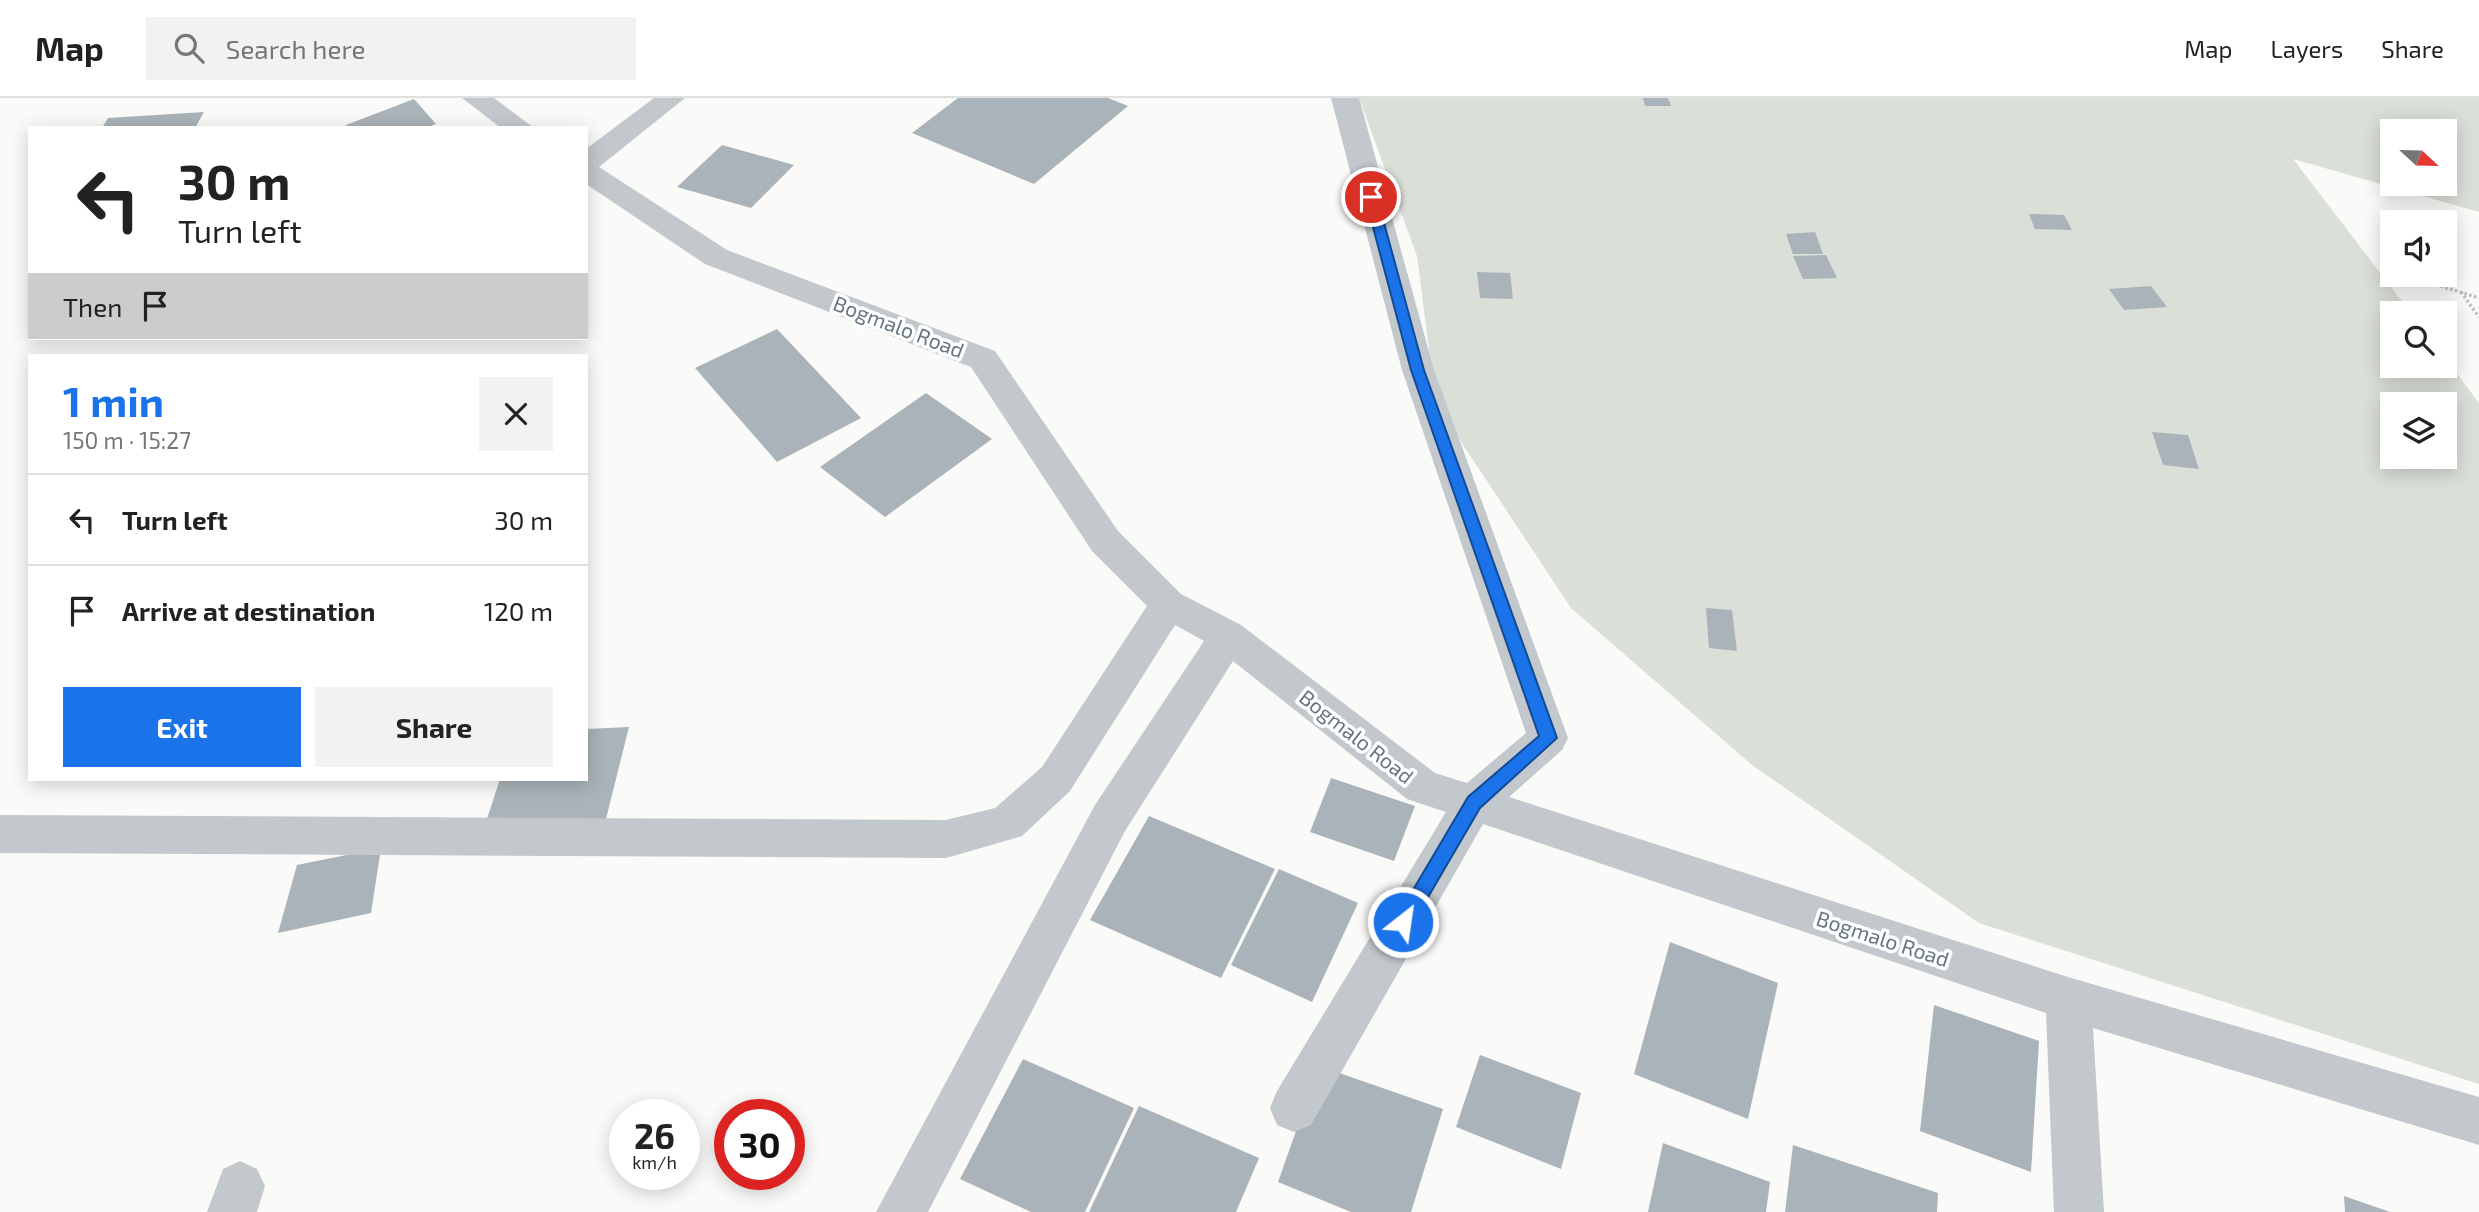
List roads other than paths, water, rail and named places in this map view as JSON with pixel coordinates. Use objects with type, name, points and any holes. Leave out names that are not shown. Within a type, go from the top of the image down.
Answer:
[{"type":"street","points":[[476,98],[517,126]]},
{"type":"street","points":[[588,161],[671,98]]},
{"type":"street","points":[[1294,1108],[1474,803],[1548,738],[1418,370],[1345,98]]},
{"type":"street","name":"Bogmalo Road","points":[[588,172],[716,257],[984,359],[1105,541],[1168,604],[1228,636],[1422,786],[2068,999],[2479,1121]]},
{"type":"street","points":[[0,834],[946,839],[1007,823],[1056,779],[1168,604]]},
{"type":"street","points":[[901,1212],[1110,818],[1228,636]]},
{"type":"street","points":[[2068,999],[2079,1212]]}]
